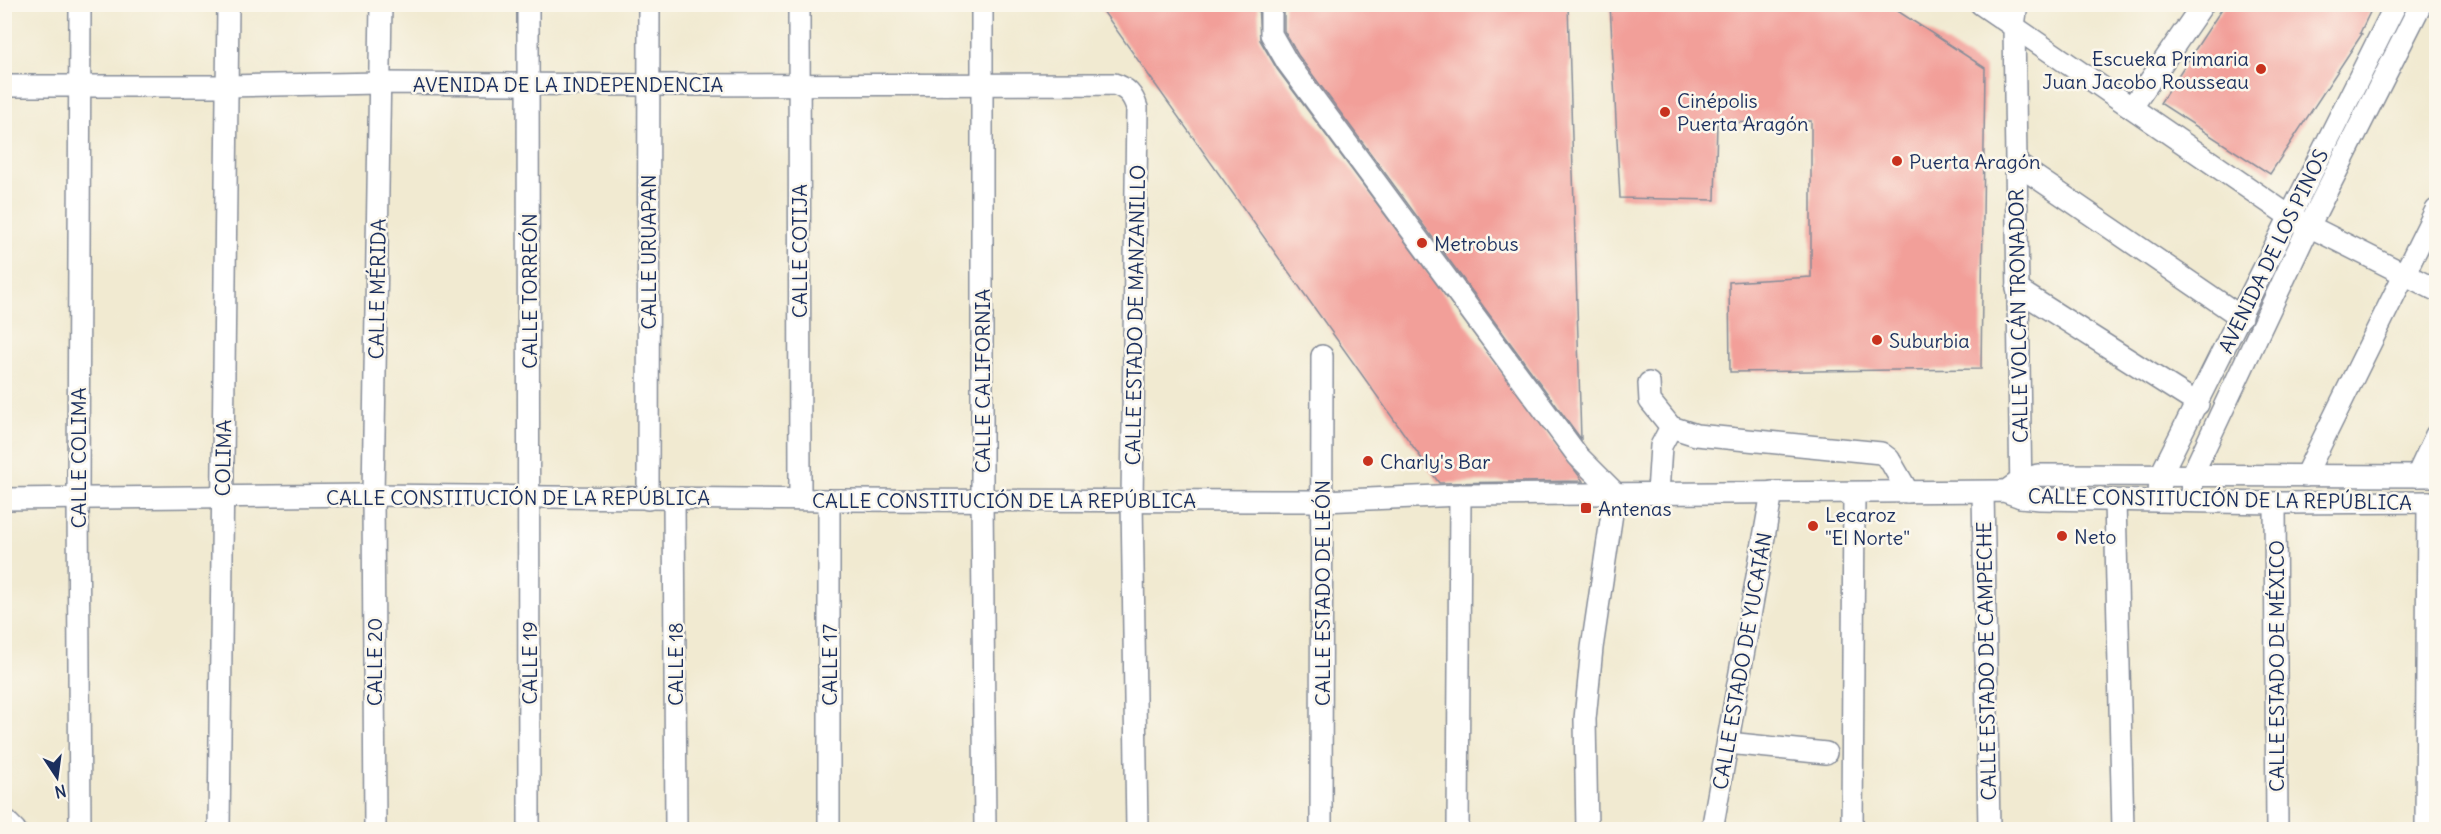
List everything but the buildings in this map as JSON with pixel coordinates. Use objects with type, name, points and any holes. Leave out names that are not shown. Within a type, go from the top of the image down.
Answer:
[{"type":"street","name":"CALLE COLIMA","points":[[80,4],[78,499],[80,830]]},
{"type":"street","points":[[227,86],[228,4]]},
{"type":"street","name":"CALLE MÉRIDA","points":[[373,495],[381,4]]},
{"type":"street","points":[[528,4],[528,84]]},
{"type":"street","name":"CALLE URUAPAN","points":[[648,4],[648,499]]},
{"type":"street","name":"CALLE COTIJA","points":[[799,4],[800,498]]},
{"type":"street","name":"CALLE CALIFORNIA","points":[[982,4],[985,830]]},
{"type":"street","points":[[1271,4],[1271,34],[1287,62],[1578,456],[1615,493],[1592,648],[1585,719],[1587,830]]},
{"type":"street","points":[[1982,4],[2289,216],[2436,290]]},
{"type":"street","name":"CALLE VOLCÁN TRONADOR","points":[[2015,490],[2017,164],[2014,26],[2017,4]]},
{"type":"street","points":[[2132,107],[2203,4]]},
{"type":"street","name":"AVENIDA DE LOS PINOS","points":[[2158,501],[2161,474],[2396,4]]},
{"type":"street","name":"AVENIDA DE LOS PINOS","points":[[2190,501],[2192,475],[2309,226],[2421,4]]},
{"type":"street","name":"AVENIDA DE LA INDEPENDENCIA","points":[[4,86],[227,86],[381,82],[649,85],[983,83],[1114,84],[1129,91]]},
{"type":"street","name":"CALLE TORREÓN","points":[[528,84],[528,497]]},
{"type":"street","name":"COLIMA","points":[[219,830],[227,86]]},
{"type":"street","name":"CALLE ESTADO DE MANZANILLO","points":[[1129,91],[1137,108],[1132,501],[1137,830]]},
{"type":"street","points":[[2017,164],[2241,317]]},
{"type":"street","points":[[2305,476],[2436,210]]},
{"type":"street","points":[[2016,289],[2198,404]]},
{"type":"street","name":"CALLE ESTADO DE LEÓN","points":[[1321,830],[1322,357]]},
{"type":"street","points":[[1649,383],[1650,401],[1671,427],[1696,435],[1881,453],[1889,459],[1908,492]]},
{"type":"street","points":[[1658,493],[1661,446],[1671,427]]},
{"type":"street","points":[[2426,476],[2436,435]]},
{"type":"street","name":"CALLE CONSTITUCIÓN DE LA REPÚBLICA","points":[[2015,490],[2038,475],[2426,476]]},
{"type":"street","name":"CALLE CONSTITUCIÓN DE LA REPÚBLICA","points":[[4,499],[373,495],[648,499],[1323,501],[1460,495],[2015,490],[2115,501],[2432,502]]},
{"type":"street","name":"CALLE ESTADO DE YUCATÁN","points":[[1712,830],[1772,492]]},
{"type":"street","name":"CALLE ESTADO DE CAMPECHE","points":[[1983,492],[1989,830]]},
{"type":"street","points":[[1852,830],[1854,493]]},
{"type":"street","name":"CALLE 20","points":[[373,495],[375,830]]},
{"type":"street","points":[[1458,830],[1460,495]]},
{"type":"street","name":"CALLE 19","points":[[528,497],[529,830]]},
{"type":"street","name":"CALLE 18","points":[[674,499],[676,830]]},
{"type":"street","name":"CALLE 17","points":[[829,500],[829,830]]},
{"type":"street","points":[[2115,501],[2123,830]]},
{"type":"street","points":[[2426,830],[2432,502]]},
{"type":"street","name":"CALLE ESTADO DE MÉXICO","points":[[2275,503],[2277,830]]},
{"type":"street","points":[[1728,743],[1826,753]]},
{"type":"street","points":[[4,819],[15,830]]},
{"type":"place","name":"Escueka Primaria Juan Jacobo Rousseau","points":[[2261,69]]},
{"type":"place","name":"Cinépolis Puerta Aragón","points":[[1665,112]]},
{"type":"place","name":"Puerta Aragón","points":[[1897,161]]},
{"type":"place","name":"Metrobus","points":[[1422,243]]},
{"type":"place","name":"Suburbia","points":[[1877,340]]},
{"type":"place","name":"Charly's Bar","points":[[1368,461]]},
{"type":"place","name":"Antenas","points":[[1586,508]]},
{"type":"place","name":"Lecaroz \"El Norte\"","points":[[1813,526]]},
{"type":"place","name":"Neto","points":[[2062,536]]}]
